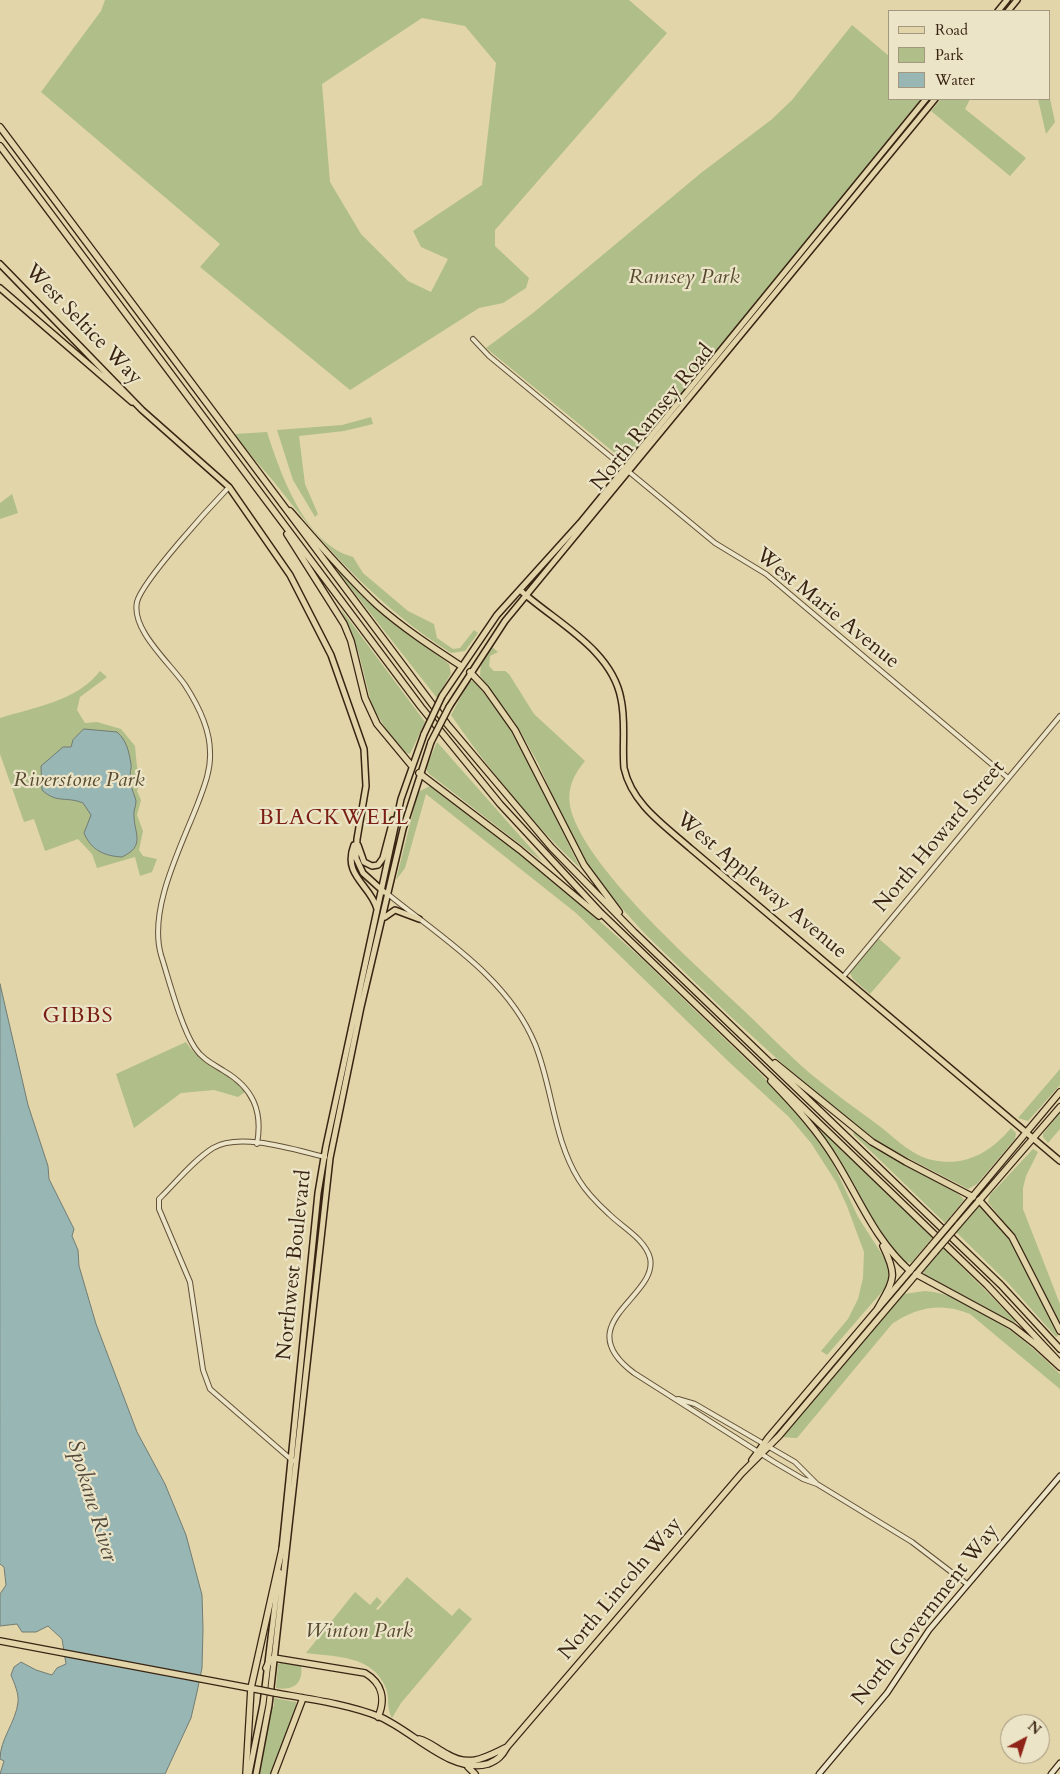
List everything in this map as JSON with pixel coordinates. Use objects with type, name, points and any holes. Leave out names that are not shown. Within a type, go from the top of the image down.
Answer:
[{"type":"highway","points":[[0,128],[380,637],[464,746],[551,847],[634,932],[1001,1285],[1060,1349]]},
{"type":"highway","points":[[0,146],[421,707],[500,804],[552,862],[629,941],[987,1285],[1060,1363]]},
{"type":"highway","points":[[260,475],[348,576],[378,605],[407,629],[462,666]]},
{"type":"highway","points":[[266,500],[344,624],[351,640],[365,698],[377,724],[411,765]]},
{"type":"highway","points":[[470,672],[486,689],[515,730],[584,865],[634,932]]},
{"type":"highway","points":[[419,773],[520,850],[629,941]]},
{"type":"highway","points":[[734,1041],[820,1137],[847,1179],[892,1264],[894,1274],[891,1284],[878,1308]]},
{"type":"highway","points":[[751,1044],[860,1134],[900,1159],[979,1200],[1012,1237],[1060,1331]]},
{"type":"highway","points":[[766,1446],[878,1308],[936,1252],[973,1196],[1060,1092]]},
{"type":"highway","points":[[766,1446],[913,1273],[931,1246],[979,1200],[1060,1107]]},
{"type":"highway","points":[[876,1233],[893,1254],[913,1273],[1012,1326],[1060,1367]]},
{"type":"highway","name":"North Lincoln Way","points":[[507,1746],[766,1446]]},
{"type":"highway","points":[[247,1774],[251,1688],[283,1545]]},
{"type":"highway","points":[[0,1641],[303,1698],[378,1717],[417,1739],[447,1761],[468,1767],[484,1766],[502,1756],[507,1746]]},
{"type":"highway","points":[[266,1668],[270,1660],[274,1658],[365,1673],[375,1680],[381,1691],[382,1709],[378,1717]]},
{"type":"highway","points":[[274,1774],[303,1698]]},
{"type":"highway","points":[[417,1739],[427,1741],[457,1759],[466,1761],[483,1760],[507,1746]]},
{"type":"highway","points":[[480,1774],[484,1766]]},
{"type":"highway","points":[[468,1767],[475,1774]]},
{"type":"main road","points":[[999,10],[1007,0]]},
{"type":"main road","points":[[1009,10],[1017,0]]},
{"type":"main road","name":"North Ramsey Road","points":[[411,765],[442,696],[497,615],[625,466],[925,100]]},
{"type":"main road","name":"North Ramsey Road","points":[[419,773],[431,742],[449,707],[470,672],[505,622],[934,100]]},
{"type":"main road","name":"West Seltice Way","points":[[0,264],[142,410]]},
{"type":"main road","name":"West Seltice Way","points":[[0,288],[229,487],[269,543],[300,592],[340,677],[365,756],[366,786],[357,838],[357,863],[363,873],[389,895]]},
{"type":"main road","name":"West Appleway Avenue","points":[[520,590],[592,650],[615,679],[622,706],[624,768],[626,778],[637,799],[658,820],[1060,1161]]},
{"type":"main road","points":[[462,666],[470,672]]},
{"type":"main road","points":[[411,765],[419,773]]},
{"type":"main road","name":"Northwest Boulevard","points":[[247,1774],[261,1712],[274,1623],[290,1459],[324,1156],[348,1036],[382,890],[400,799],[411,765]]},
{"type":"main road","name":"Northwest Boulevard","points":[[256,1774],[266,1726],[330,1158],[361,1007],[389,895],[403,829],[419,773]]},
{"type":"main road","points":[[357,838],[364,862],[374,866],[380,864],[400,799]]},
{"type":"main road","points":[[357,838],[351,853],[352,867],[356,878],[372,898],[377,909]]},
{"type":"main road","points":[[383,920],[389,912],[395,910],[419,919]]},
{"type":"main road","name":"North Government Way","points":[[818,1774],[887,1693],[929,1630],[1060,1476]]},
{"type":"main road","points":[[1051,1774],[1060,1764]]},
{"type":"street","name":"West Marie Avenue","points":[[473,339],[489,356],[625,466],[721,548],[766,574],[1008,778]]},
{"type":"street","points":[[229,487],[145,587],[139,597],[136,609],[141,628],[184,685],[197,707],[206,727],[210,752],[206,780],[160,904],[157,927],[158,941],[191,1042],[202,1057],[240,1081],[252,1096],[259,1116],[257,1144]]},
{"type":"street","name":"North Howard Street","points":[[842,977],[1060,716]]},
{"type":"street","points":[[389,895],[498,986],[516,1009],[528,1029],[538,1052],[562,1143],[572,1167],[598,1205],[646,1248],[650,1258],[650,1268],[644,1282],[614,1320],[610,1336],[614,1350],[628,1368],[803,1479],[817,1484],[912,1542],[967,1584]]},
{"type":"street","points":[[296,1464],[210,1389],[203,1370],[190,1282],[159,1209],[159,1199],[214,1148],[236,1142],[257,1144],[330,1158]]},
{"type":"street","points":[[678,1399],[695,1404],[804,1469],[817,1484]]},
{"type":"green space","points":[[105,0],[629,0],[667,33],[495,230],[495,246],[529,278],[526,288],[503,303],[479,308],[350,390],[200,267],[220,244],[41,92],[101,11]],"holes":[[[422,18],[465,26],[496,63],[482,185],[413,231],[421,247],[448,259],[431,292],[408,281],[361,234],[330,182],[322,84]]]},
{"type":"green space","name":"Ramsey Park","points":[[852,25],[888,55],[888,100],[921,100],[629,458],[622,459],[486,348],[533,313],[701,173],[771,120],[792,100]]},
{"type":"green space","points":[[1050,99],[1055,122],[1046,134],[1038,100]]},
{"type":"green space","points":[[940,100],[970,100],[965,109],[1026,158],[1010,176],[931,111]]},
{"type":"green space","points":[[371,417],[373,424],[344,431],[299,436],[305,484],[318,514],[315,517],[293,480],[277,430],[342,425]]},
{"type":"green space","points":[[267,432],[297,506],[321,538],[336,550],[353,557],[363,573],[408,611],[434,624],[437,638],[453,649],[460,648],[474,630],[478,633],[465,651],[451,653],[425,636],[357,578],[337,557],[297,511],[235,434]]},
{"type":"green space","points":[[12,494],[18,513],[0,519],[0,503]]},
{"type":"green space","points":[[338,572],[380,612],[449,664],[451,673],[437,698]]},
{"type":"green space","points":[[341,609],[425,722],[410,754],[405,752],[389,734],[372,706],[359,654]]},
{"type":"green space","points":[[492,647],[498,652],[490,656],[489,666],[494,671],[505,671],[509,674],[534,714],[585,761],[575,776],[569,799],[579,830],[595,856],[643,913],[803,1067],[917,1155],[944,1162],[966,1160],[994,1145],[1011,1128],[1016,1133],[1015,1139],[977,1184],[968,1189],[877,1142],[839,1115],[730,1016],[646,935],[594,877],[569,833],[538,763],[516,724],[480,676],[481,663]]},
{"type":"green space","name":"Riverstone Park","points":[[100,671],[107,677],[80,697],[77,710],[85,723],[97,722],[121,729],[135,746],[137,767],[142,778],[137,791],[141,800],[137,815],[143,831],[139,850],[143,856],[157,859],[152,872],[140,876],[135,857],[97,868],[92,854],[78,839],[45,851],[34,819],[24,822],[0,754],[0,718],[54,702],[67,696],[91,681]]},
{"type":"green space","points":[[474,680],[517,737],[580,868],[511,795],[451,715],[469,682]]},
{"type":"green space","points":[[437,742],[543,862],[428,773],[426,768]]},
{"type":"green space","points":[[430,786],[556,882],[640,957],[760,1073],[817,1137],[832,1161],[858,1217],[890,1267],[887,1286],[827,1355],[821,1351],[848,1319],[858,1299],[863,1278],[864,1252],[836,1182],[811,1143],[789,1117],[729,1062],[576,913],[426,794],[405,868],[396,880],[418,792]]},
{"type":"green space","points":[[878,938],[901,958],[870,994],[853,979],[850,973]]},
{"type":"green space","points":[[186,1042],[199,1057],[231,1079],[245,1092],[238,1097],[214,1090],[181,1093],[134,1128],[116,1074]]},
{"type":"green space","points":[[1060,1069],[1060,1085],[1028,1121],[1018,1118]]},
{"type":"green space","points":[[1060,1112],[1060,1129],[1048,1143],[1043,1134]]},
{"type":"green space","points":[[817,1127],[933,1237],[911,1263],[905,1262],[885,1240]]},
{"type":"green space","points":[[854,1132],[933,1177],[964,1200],[945,1223],[853,1134]]},
{"type":"green space","points":[[1033,1149],[1038,1152],[1026,1176],[1023,1188],[1023,1209],[1060,1304],[1060,1325],[1013,1234],[988,1202],[990,1195]]},
{"type":"green space","points":[[979,1206],[1009,1237],[1058,1336],[1056,1337],[1008,1283],[955,1231]]},
{"type":"green space","points":[[942,1247],[1016,1321],[1013,1323],[925,1275],[923,1272]]},
{"type":"green space","points":[[925,1291],[943,1294],[961,1301],[998,1321],[1032,1348],[1060,1374],[1060,1389],[970,1314],[949,1308],[930,1308],[910,1314],[892,1324],[797,1438],[780,1437],[904,1294]]},
{"type":"green space","name":"Winton Park","points":[[407,1577],[452,1616],[459,1608],[472,1619],[401,1703],[392,1718],[389,1711],[386,1688],[380,1677],[372,1669],[363,1663],[341,1657],[306,1653],[355,1592],[370,1605],[377,1597],[382,1602],[376,1609],[378,1610]]},
{"type":"green space","points":[[284,1662],[301,1666],[301,1677],[299,1682],[292,1687],[276,1688],[278,1664]]},
{"type":"green space","points":[[274,1698],[296,1702],[296,1706],[271,1774],[258,1774],[271,1704],[274,1707]]},
{"type":"water","points":[[84,729],[117,732],[123,739],[128,751],[131,766],[130,775],[135,777],[131,779],[131,782],[136,801],[134,815],[137,840],[134,849],[122,857],[99,851],[90,844],[84,833],[91,815],[83,803],[52,797],[42,790],[41,766],[63,747],[71,747],[73,740]]},
{"type":"water","name":"Spokane River","points":[[0,984],[28,1105],[48,1166],[49,1179],[74,1229],[72,1236],[78,1250],[79,1266],[96,1324],[137,1432],[165,1484],[186,1535],[202,1595],[202,1668],[191,1718],[165,1774],[0,1774],[4,1761],[0,1759],[3,1744],[18,1702],[17,1692],[11,1675],[14,1667],[21,1662],[36,1670],[52,1675],[57,1668],[66,1664],[62,1639],[48,1626],[36,1632],[22,1632],[17,1624],[0,1626],[0,1594],[6,1585],[4,1567],[0,1564]]},
{"type":"district","name":"BLACKWELL","points":[[334,819]]},
{"type":"district","name":"GIBBS","points":[[78,1017]]}]
